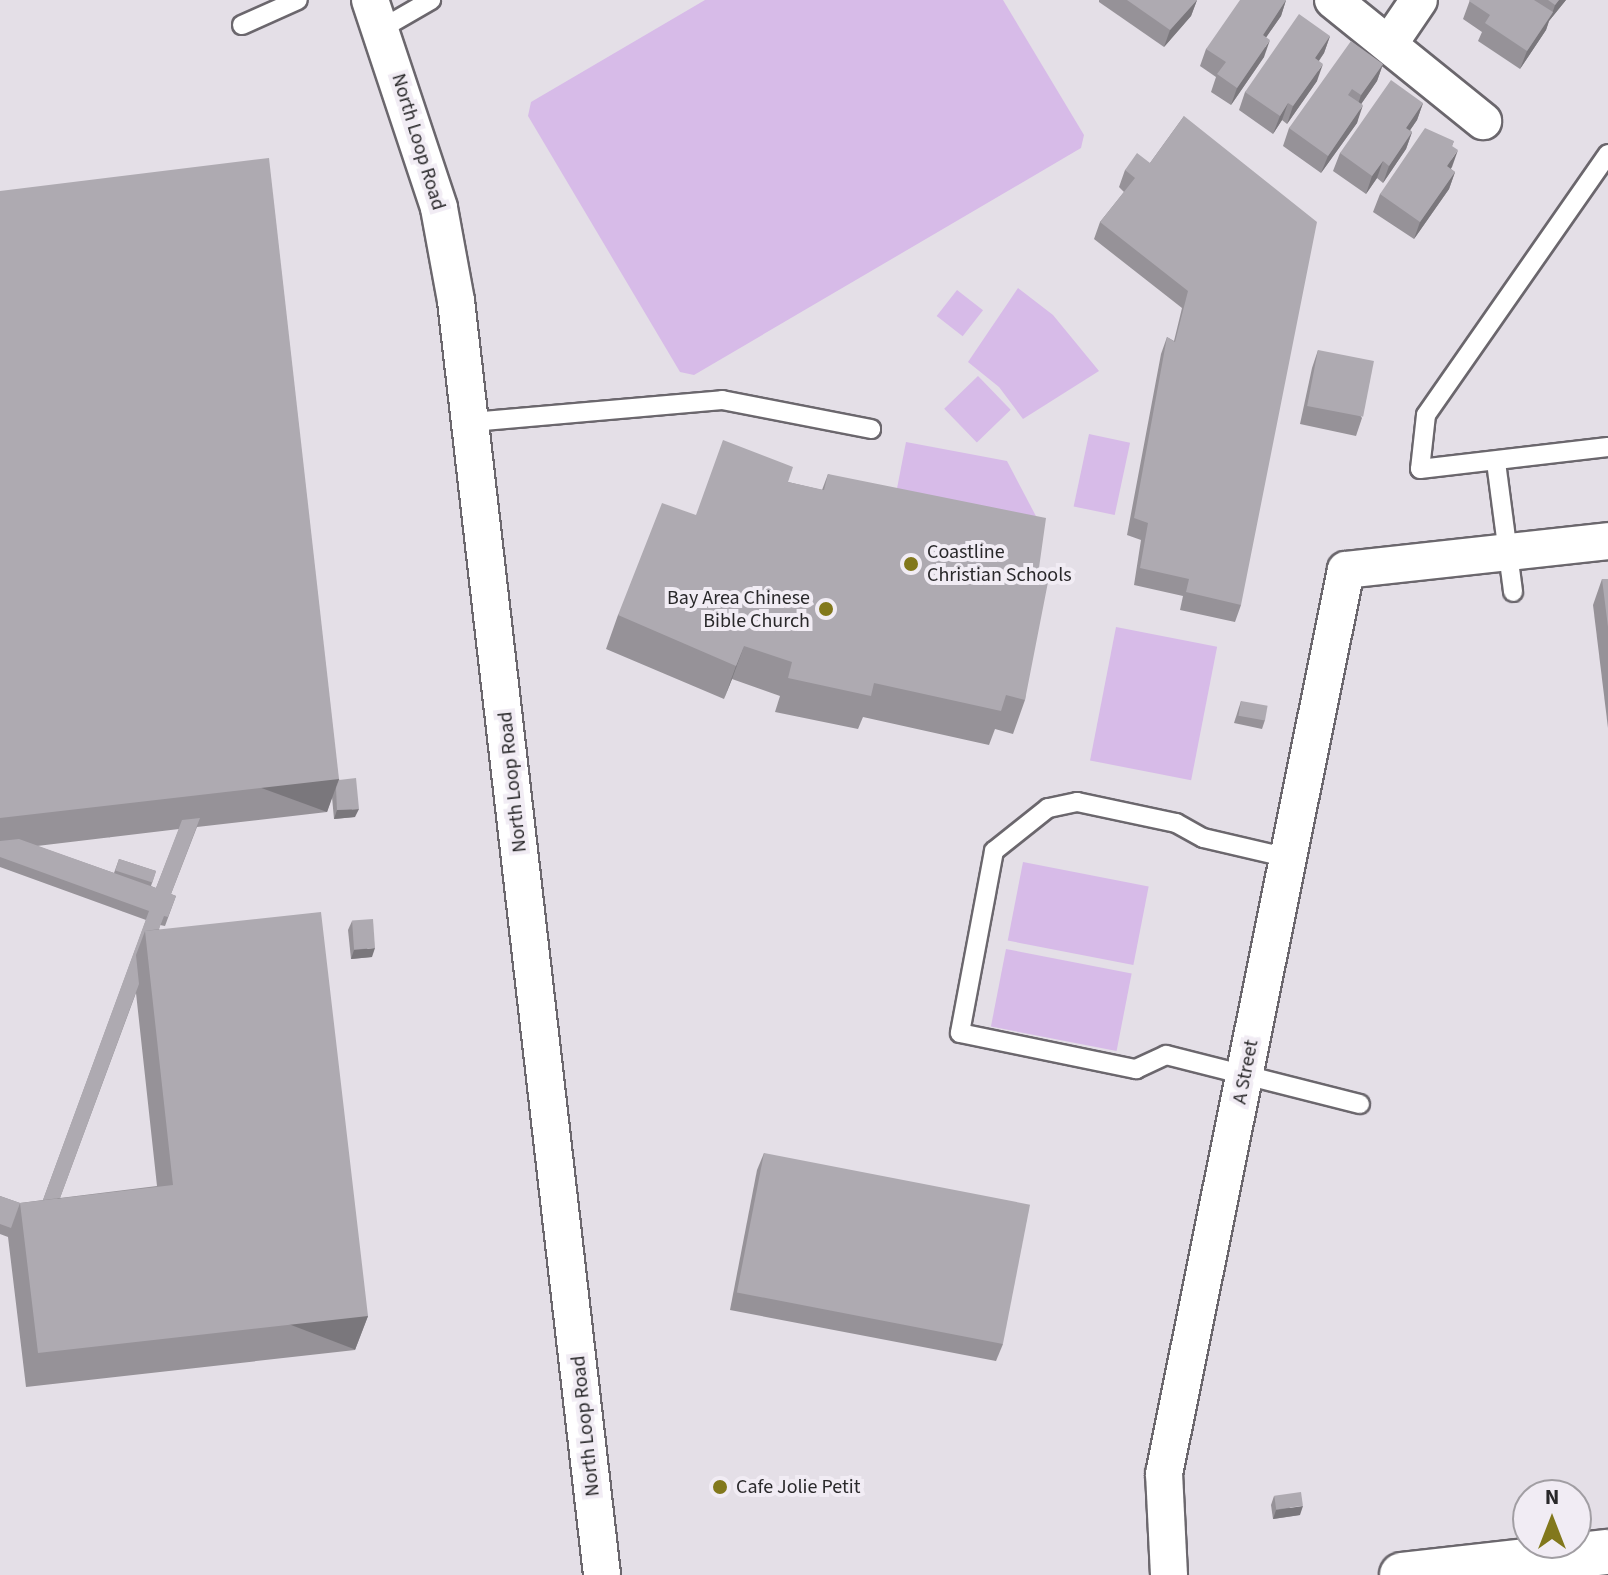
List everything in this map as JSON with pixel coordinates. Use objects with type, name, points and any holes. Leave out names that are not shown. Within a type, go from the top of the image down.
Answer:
[{"type":"main road","points":[[1402,1575],[1608,1552]]},
{"type":"street","points":[[1333,0],[1483,121]]},
{"type":"street","points":[[1389,44],[1419,0]]},
{"type":"street","name":"North Loop Road","points":[[375,14],[439,208],[472,422],[602,1575]]},
{"type":"street","points":[[1507,551],[1608,541]]},
{"type":"street","name":"A Street","points":[[1169,1575],[1164,1474],[1346,570],[1507,551]]},
{"type":"lane","points":[[242,25],[298,0]]},
{"type":"lane","points":[[375,14],[431,0]]},
{"type":"lane","points":[[1608,154],[1426,415],[1420,469],[1608,447]]},
{"type":"lane","points":[[472,422],[722,400],[871,429]]},
{"type":"lane","points":[[1496,462],[1513,592]]},
{"type":"lane","points":[[1289,858],[1203,838],[1176,823],[1077,802],[1048,808],[994,851],[960,1033],[1136,1069],[1166,1055],[1360,1104]]},
{"type":"shaded area","points":[[705,0],[1003,0],[1084,135],[1081,148],[694,375],[680,372],[528,116],[531,102]]},
{"type":"shaded area","points":[[1018,288],[1053,315],[1099,371],[1023,419],[999,387],[968,362]]},
{"type":"shaded area","points":[[957,290],[983,310],[963,336],[937,316]]},
{"type":"shaded area","points":[[978,376],[1011,410],[977,442],[944,409]]},
{"type":"shaded area","points":[[1089,434],[1130,443],[1115,515],[1074,506]]},
{"type":"shaded area","points":[[906,442],[1007,461],[1038,520],[893,509]]},
{"type":"shaded area","points":[[1116,627],[1217,647],[1191,780],[1090,761]]},
{"type":"shaded area","points":[[1023,862],[1149,886],[1133,965],[1008,941]]},
{"type":"shaded area","points":[[1006,949],[1132,973],[1117,1051],[991,1027]]},
{"type":"building","points":[[1127,0],[1197,0],[1170,30]]},
{"type":"building","points":[[1240,0],[1286,0],[1263,35],[1270,40],[1237,88],[1217,74],[1226,62],[1206,49]]},
{"type":"building","points":[[1470,0],[1534,0],[1553,12],[1527,51],[1485,23],[1490,15]]},
{"type":"building","points":[[1299,14],[1330,36],[1315,58],[1323,64],[1293,106],[1288,103],[1280,116],[1245,92]]},
{"type":"building","points":[[1351,41],[1383,64],[1361,95],[1352,89],[1348,95],[1363,105],[1328,156],[1289,128]]},
{"type":"building","points":[[1391,80],[1423,103],[1406,128],[1412,132],[1389,166],[1383,161],[1372,176],[1340,153]]},
{"type":"building","name":"Coastline Christian Schools","points":[[1184,116],[1317,222],[1241,605],[1186,592],[1189,579],[1140,568],[1148,523],[1134,518],[1167,337],[1175,342],[1188,291],[1100,222],[1135,178],[1125,170],[1137,153],[1150,163]]},
{"type":"building","points":[[1425,128],[1454,141],[1452,146],[1458,150],[1447,166],[1455,172],[1420,222],[1380,194]]},
{"type":"building","points":[[269,158],[339,779],[0,818],[0,191]]},
{"type":"building","points":[[1318,350],[1374,361],[1363,417],[1307,406]]},
{"type":"building","name":"Bay Area Chinese Bible Church","points":[[723,440],[793,467],[788,482],[824,490],[828,474],[1046,518],[1038,575],[1049,577],[1025,700],[1006,695],[1001,711],[874,683],[871,696],[788,678],[792,662],[744,646],[736,666],[618,615],[662,503],[696,515]]},
{"type":"building","points":[[1602,579],[1608,579],[1608,627]]},
{"type":"building","points":[[1241,701],[1268,706],[1265,720],[1238,716]]},
{"type":"building","points":[[356,778],[359,809],[337,810],[336,788],[339,780]]},
{"type":"building","points":[[200,818],[171,894],[176,896],[168,917],[164,916],[159,929],[145,931],[136,955],[139,984],[60,1198],[43,1200],[149,911],[0,857],[0,841],[19,839],[156,888],[182,820]]},
{"type":"building","points":[[119,859],[156,871],[152,882],[115,870]]},
{"type":"building","points":[[321,912],[368,1316],[38,1353],[20,1203],[173,1185],[145,931]]},
{"type":"building","points":[[373,919],[375,948],[354,949],[352,920]]},
{"type":"building","points":[[764,1153],[1030,1205],[1003,1344],[737,1292]]},
{"type":"building","points":[[0,1196],[20,1203],[11,1228],[0,1224]]},
{"type":"building","points":[[1301,1492],[1303,1506],[1276,1510],[1274,1496]]},
{"type":"place","name":"Coastline Christian Schools","points":[[911,564]]},
{"type":"place","name":"Bay Area Chinese Bible Church","points":[[826,609]]},
{"type":"place","name":"Cafe Jolie Petit","points":[[720,1487]]}]
